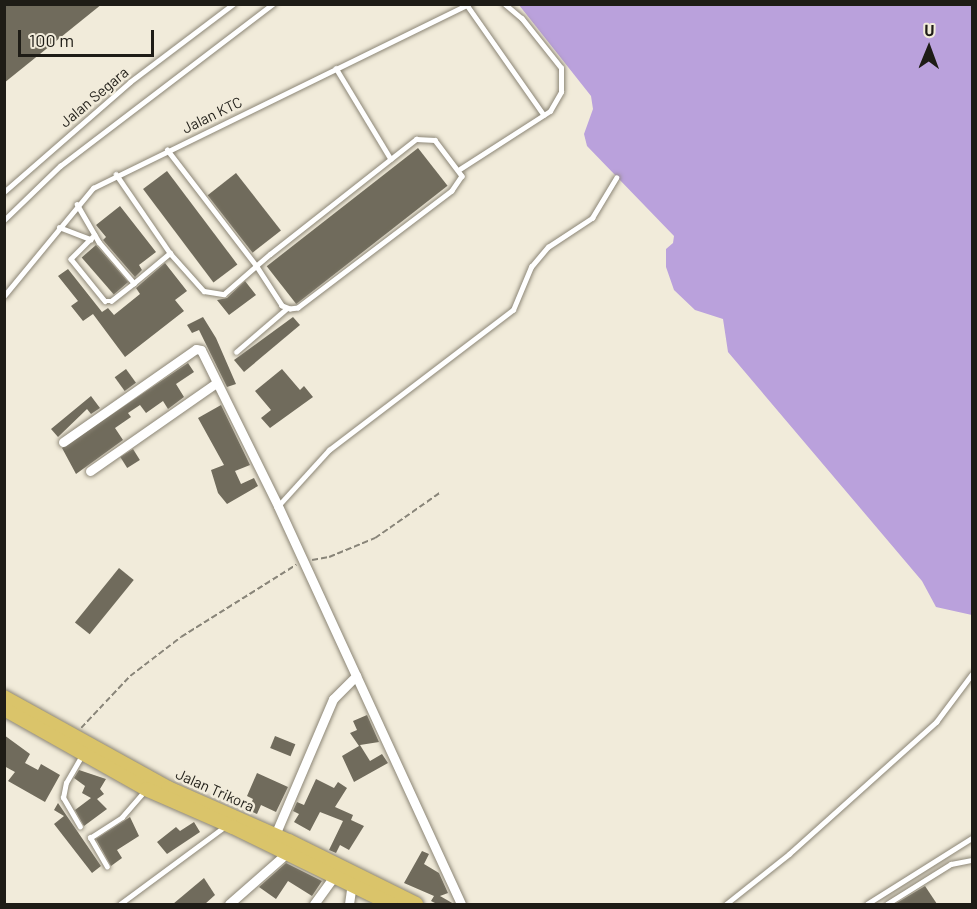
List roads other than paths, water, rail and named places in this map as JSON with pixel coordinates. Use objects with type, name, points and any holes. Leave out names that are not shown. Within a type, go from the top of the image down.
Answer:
[{"type":"main road","name":"Jalan Trikora","points":[[4,697],[72,737],[287,853],[416,904]]},
{"type":"main road","name":"Jalan Trikora","points":[[4,709],[146,789],[275,835],[391,904]]},
{"type":"street","points":[[63,442],[196,349],[201,350],[278,506],[461,904]]},
{"type":"street","points":[[90,471],[216,383]]},
{"type":"street","points":[[275,835],[333,699],[356,676]]},
{"type":"street","points":[[229,904],[287,853]]},
{"type":"street","points":[[314,904],[345,875]]},
{"type":"street","points":[[345,875],[349,904]]},
{"type":"lane","name":"Jalan Segara","points":[[5,191],[130,82],[233,4]]},
{"type":"lane","points":[[4,220],[60,166],[273,4]]},
{"type":"lane","points":[[460,170],[544,115],[561,92],[561,68],[522,19],[504,4]]},
{"type":"lane","points":[[468,5],[544,115]]},
{"type":"lane","name":"Jalan KTC","points":[[4,296],[76,204],[116,174],[468,5]]},
{"type":"lane","points":[[336,68],[392,159]]},
{"type":"lane","points":[[116,174],[170,253],[204,291],[224,294],[416,139],[429,137],[460,170],[460,181],[452,190],[298,308],[286,309],[236,352]]},
{"type":"lane","points":[[167,150],[286,309]]},
{"type":"lane","points":[[278,506],[329,450],[513,310],[531,267],[548,247],[592,218],[616,178]]},
{"type":"lane","points":[[76,204],[93,237],[134,283]]},
{"type":"lane","points":[[58,227],[93,237]]},
{"type":"lane","points":[[93,237],[72,259],[105,301],[111,301],[170,253]]},
{"type":"lane","points":[[726,904],[789,854],[936,723],[972,674]]},
{"type":"lane","points":[[80,827],[63,798],[66,783],[82,755]]},
{"type":"lane","points":[[107,867],[90,838],[122,817],[146,789]]},
{"type":"lane","points":[[120,904],[231,821]]},
{"type":"lane","points":[[867,904],[972,838]]},
{"type":"lane","points":[[887,904],[951,864],[972,860]]}]
